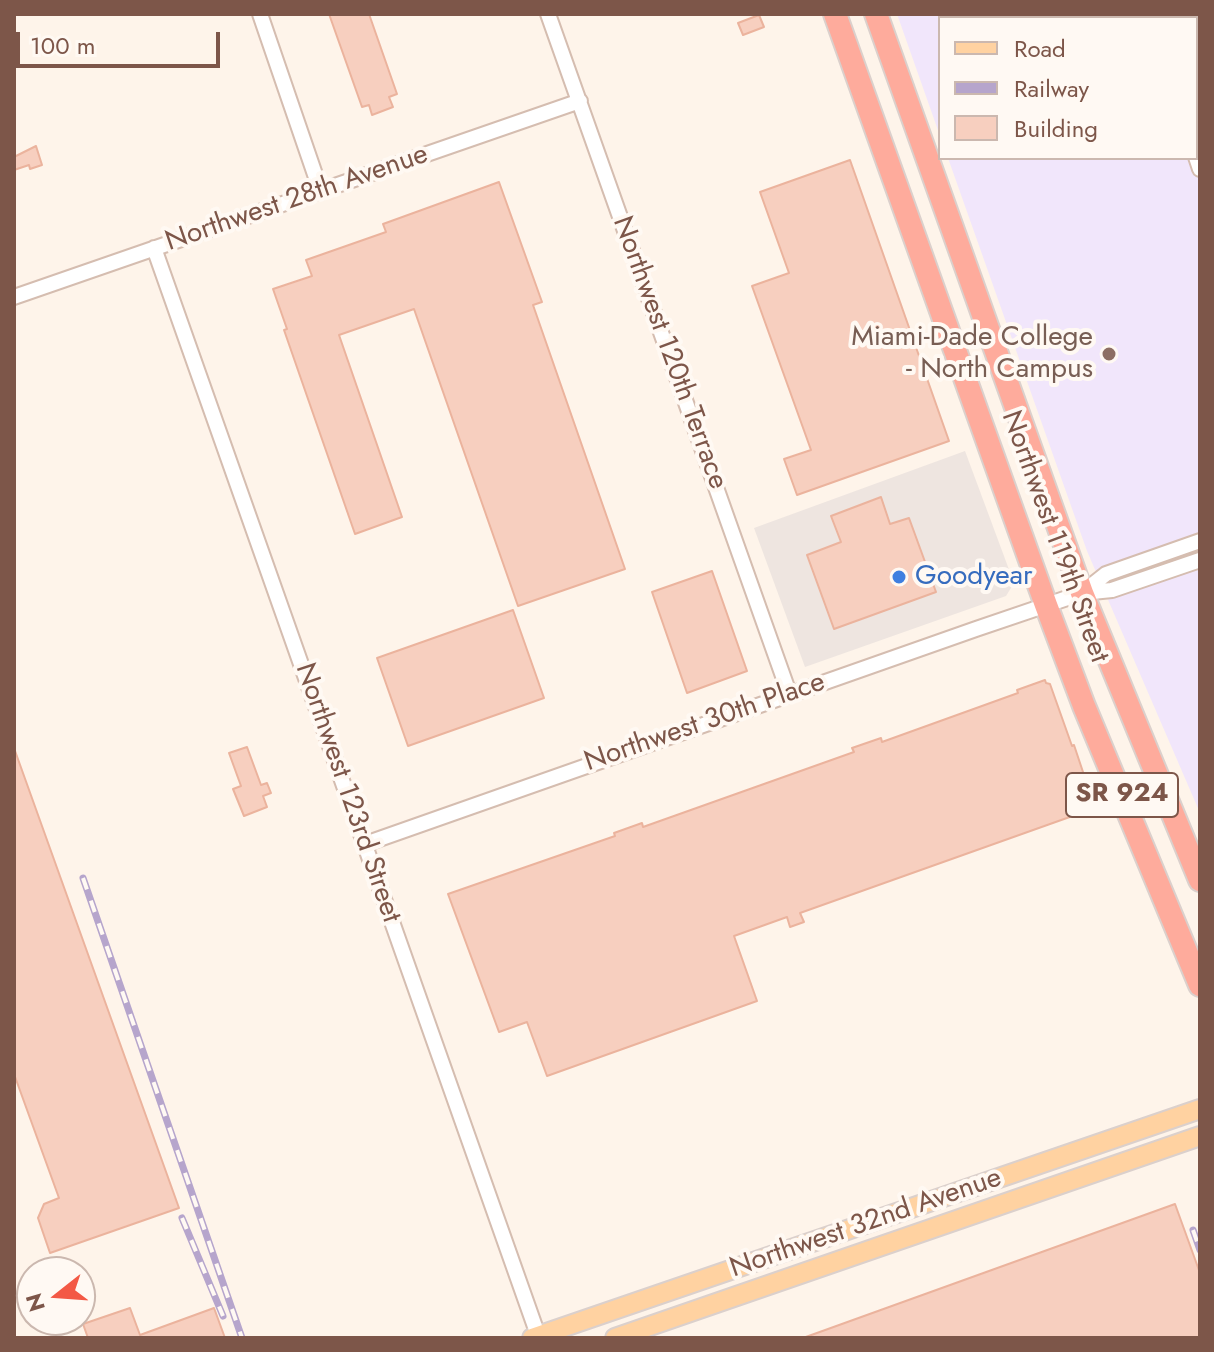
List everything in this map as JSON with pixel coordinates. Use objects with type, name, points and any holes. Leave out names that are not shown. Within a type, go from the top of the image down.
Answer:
[{"type":"highway","name":"Northwest 119th Street","points":[[835,14],[1046,605],[1084,706],[1200,985]]},
{"type":"highway","name":"Northwest 119th Street","points":[[876,14],[1082,593],[1200,880]]},
{"type":"main road","name":"Northwest 32nd Avenue","points":[[536,1337],[1200,1109]]},
{"type":"main road","name":"Northwest 32nd Avenue","points":[[615,1338],[1200,1136]]},
{"type":"street","points":[[260,14],[321,192]]},
{"type":"street","name":"Northwest 120th Terrace","points":[[548,14],[789,693]]},
{"type":"street","name":"Northwest 28th Avenue","points":[[14,297],[580,101]]},
{"type":"street","name":"Northwest 123rd Street","points":[[154,248],[536,1337]]},
{"type":"street","points":[[1082,593],[1106,574],[1200,541]]},
{"type":"street","points":[[1082,593],[1112,590],[1200,560]]},
{"type":"street","name":"Northwest 30th Place","points":[[365,844],[789,693],[1082,593]]},
{"type":"shaded area","name":"Miami-Dade College - North Campus","points":[[897,14],[1200,14],[1200,813],[1087,551],[949,160],[1198,160],[1198,16],[938,16],[938,130]]},
{"type":"shaded area","points":[[965,451],[1014,583],[1006,596],[805,667],[754,528]]},
{"type":"building","points":[[329,14],[369,14],[397,94],[389,97],[393,107],[372,115],[369,105],[362,107]]},
{"type":"building","points":[[759,15],[764,27],[743,35],[738,23]]},
{"type":"building","points":[[36,146],[42,165],[14,170],[14,157]]},
{"type":"building","points":[[850,160],[949,441],[797,495],[784,459],[811,450],[752,286],[789,273],[760,192]]},
{"type":"building","points":[[499,182],[542,302],[533,305],[625,569],[518,606],[414,309],[339,335],[402,517],[355,534],[284,330],[287,329],[273,289],[312,276],[306,260],[386,232],[383,224]]},
{"type":"building","points":[[881,497],[890,524],[909,518],[936,592],[834,629],[807,555],[841,542],[831,516]]},
{"type":"building","points":[[712,571],[747,671],[687,693],[652,592]]},
{"type":"building","points":[[513,610],[544,698],[408,746],[377,658]]},
{"type":"building","points":[[1045,680],[1050,684],[1074,745],[1095,808],[800,913],[804,922],[790,927],[787,917],[734,936],[757,1001],[547,1076],[527,1022],[499,1032],[448,894],[615,836],[614,833],[642,823],[643,827],[854,752],[852,748],[881,738],[882,742],[1018,693],[1017,690]]},
{"type":"building","points":[[247,747],[261,785],[267,783],[271,793],[263,796],[267,807],[244,816],[233,789],[241,786],[229,753]]},
{"type":"building","points":[[14,748],[179,1208],[50,1253],[38,1218],[44,1204],[59,1198],[14,1074]]},
{"type":"building","points":[[1175,1204],[1200,1273],[1200,1338],[803,1338]]},
{"type":"building","points":[[130,1308],[140,1335],[214,1308],[225,1338],[88,1338],[96,1336],[96,1320]]},
{"type":"railway","points":[[83,878],[242,1338]]},
{"type":"railway","points":[[182,1218],[223,1316]]},
{"type":"railway","points":[[1193,1230],[1200,1250]]},
{"type":"place","name":"Miami-Dade College - North Campus","points":[[1109,354]]},
{"type":"place","name":"Goodyear","points":[[899,577]]}]
